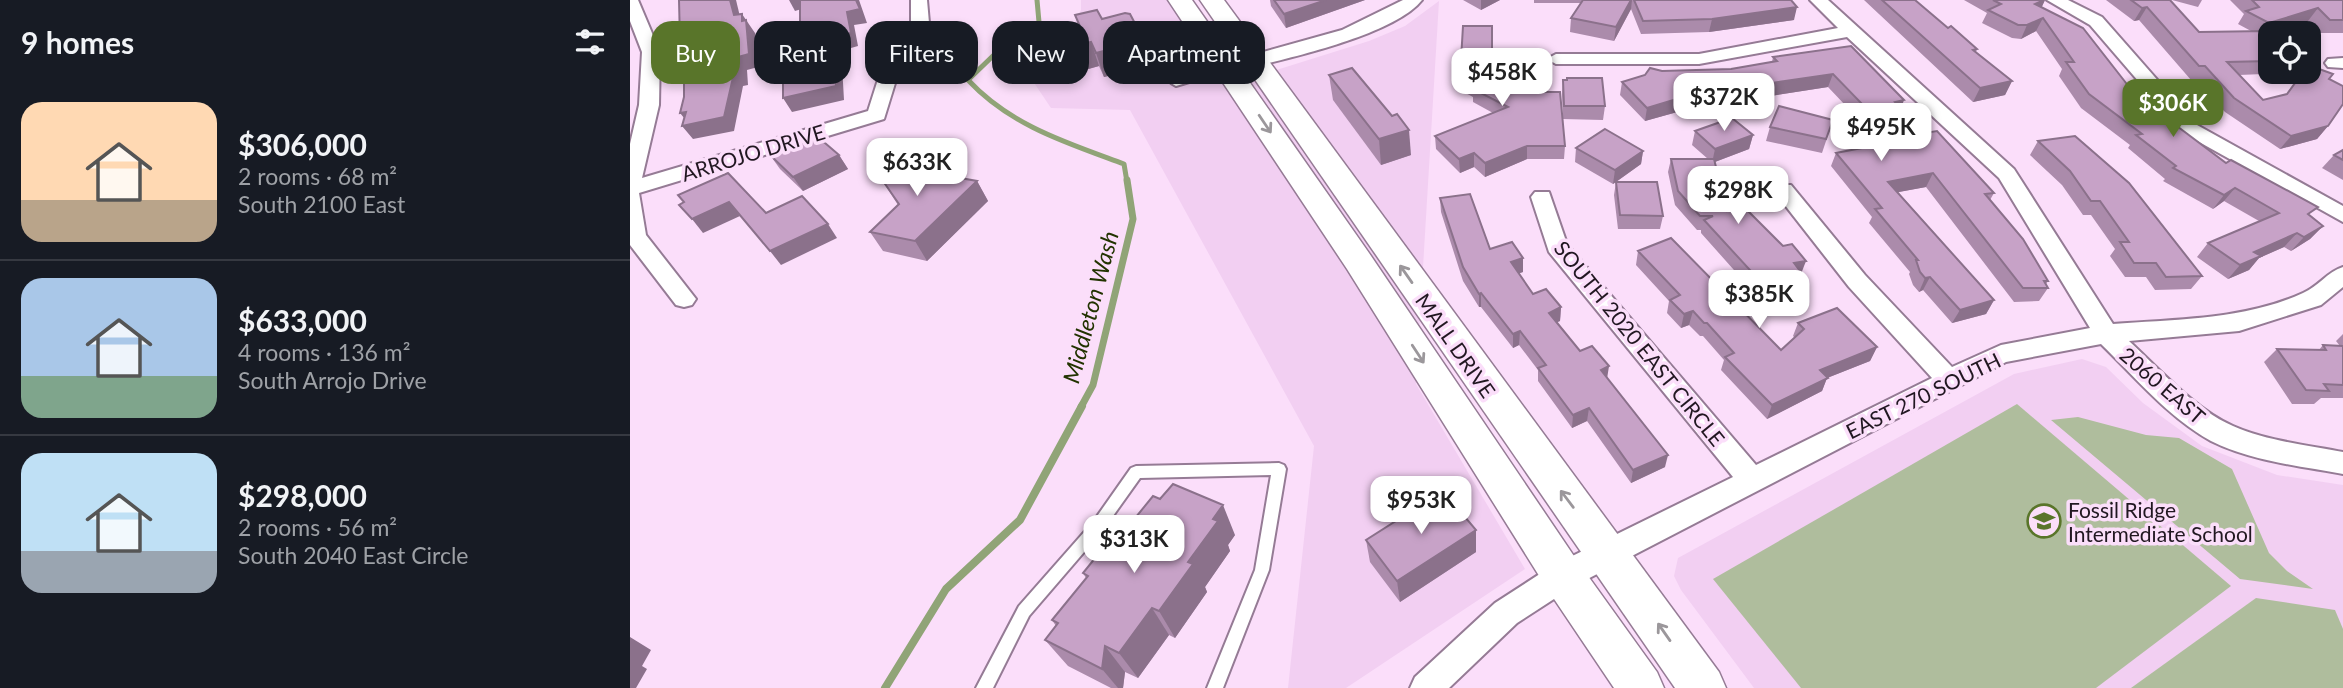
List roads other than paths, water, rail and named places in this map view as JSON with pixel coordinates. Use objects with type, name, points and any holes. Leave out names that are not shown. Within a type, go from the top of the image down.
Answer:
[{"type":"main road","name":"MALL DRIVE","points":[[1180,0],[1200,21]]},
{"type":"main road","name":"MALL DRIVE","points":[[1213,0],[1223,21]]},
{"type":"main road","name":"MALL DRIVE","points":[[1254,84],[1358,261],[1563,576],[1641,688]]},
{"type":"main road","name":"MALL DRIVE","points":[[1258,84],[1369,222],[1703,688]]},
{"type":"street","points":[[630,0],[651,52],[649,105],[630,188]]},
{"type":"street","name":"ARROJO DRIVE","points":[[630,188],[877,115],[891,67],[920,23],[919,0]]},
{"type":"street","points":[[1265,58],[1342,36],[1398,12],[1414,0]]},
{"type":"street","name":"2060 EAST","points":[[1818,0],[1849,32],[2007,174],[2106,334],[2176,401],[2221,433],[2261,447],[2343,463]]},
{"type":"street","points":[[2056,0],[2096,21],[2190,129],[2343,215]]},
{"type":"street","points":[[1556,59],[1699,59],[1849,32]]},
{"type":"street","points":[[1784,190],[1857,281],[1950,381]]},
{"type":"street","points":[[630,196],[635,236],[684,299]]},
{"type":"street","name":"SOUTH 2020 EAST CIRCLE","points":[[1542,197],[1557,247],[1753,481]]},
{"type":"street","name":"EAST 270 SOUTH","points":[[1426,688],[1506,613],[1563,576],[2001,354],[2106,334],[2239,322],[2313,299],[2343,275]]},
{"type":"lane","points":[[984,688],[1024,611],[1098,526],[1136,472],[1279,469],[1262,570],[1215,688]]},
{"type":"waterway","name":"Middleton Wash","points":[[1037,0],[1039,22],[997,52],[968,80],[1003,110],[1021,121],[1061,140],[1124,164],[1127,182]]},
{"type":"waterway","name":"Middleton Wash","points":[[1081,407],[1093,385],[1133,219],[1127,180]]},
{"type":"waterway","name":"Middleton Wash","points":[[885,688],[946,589],[1020,520],[1082,406]]},
{"type":"place","name":"Fossil Ridge Intermediate School","points":[[2044,521]]}]
